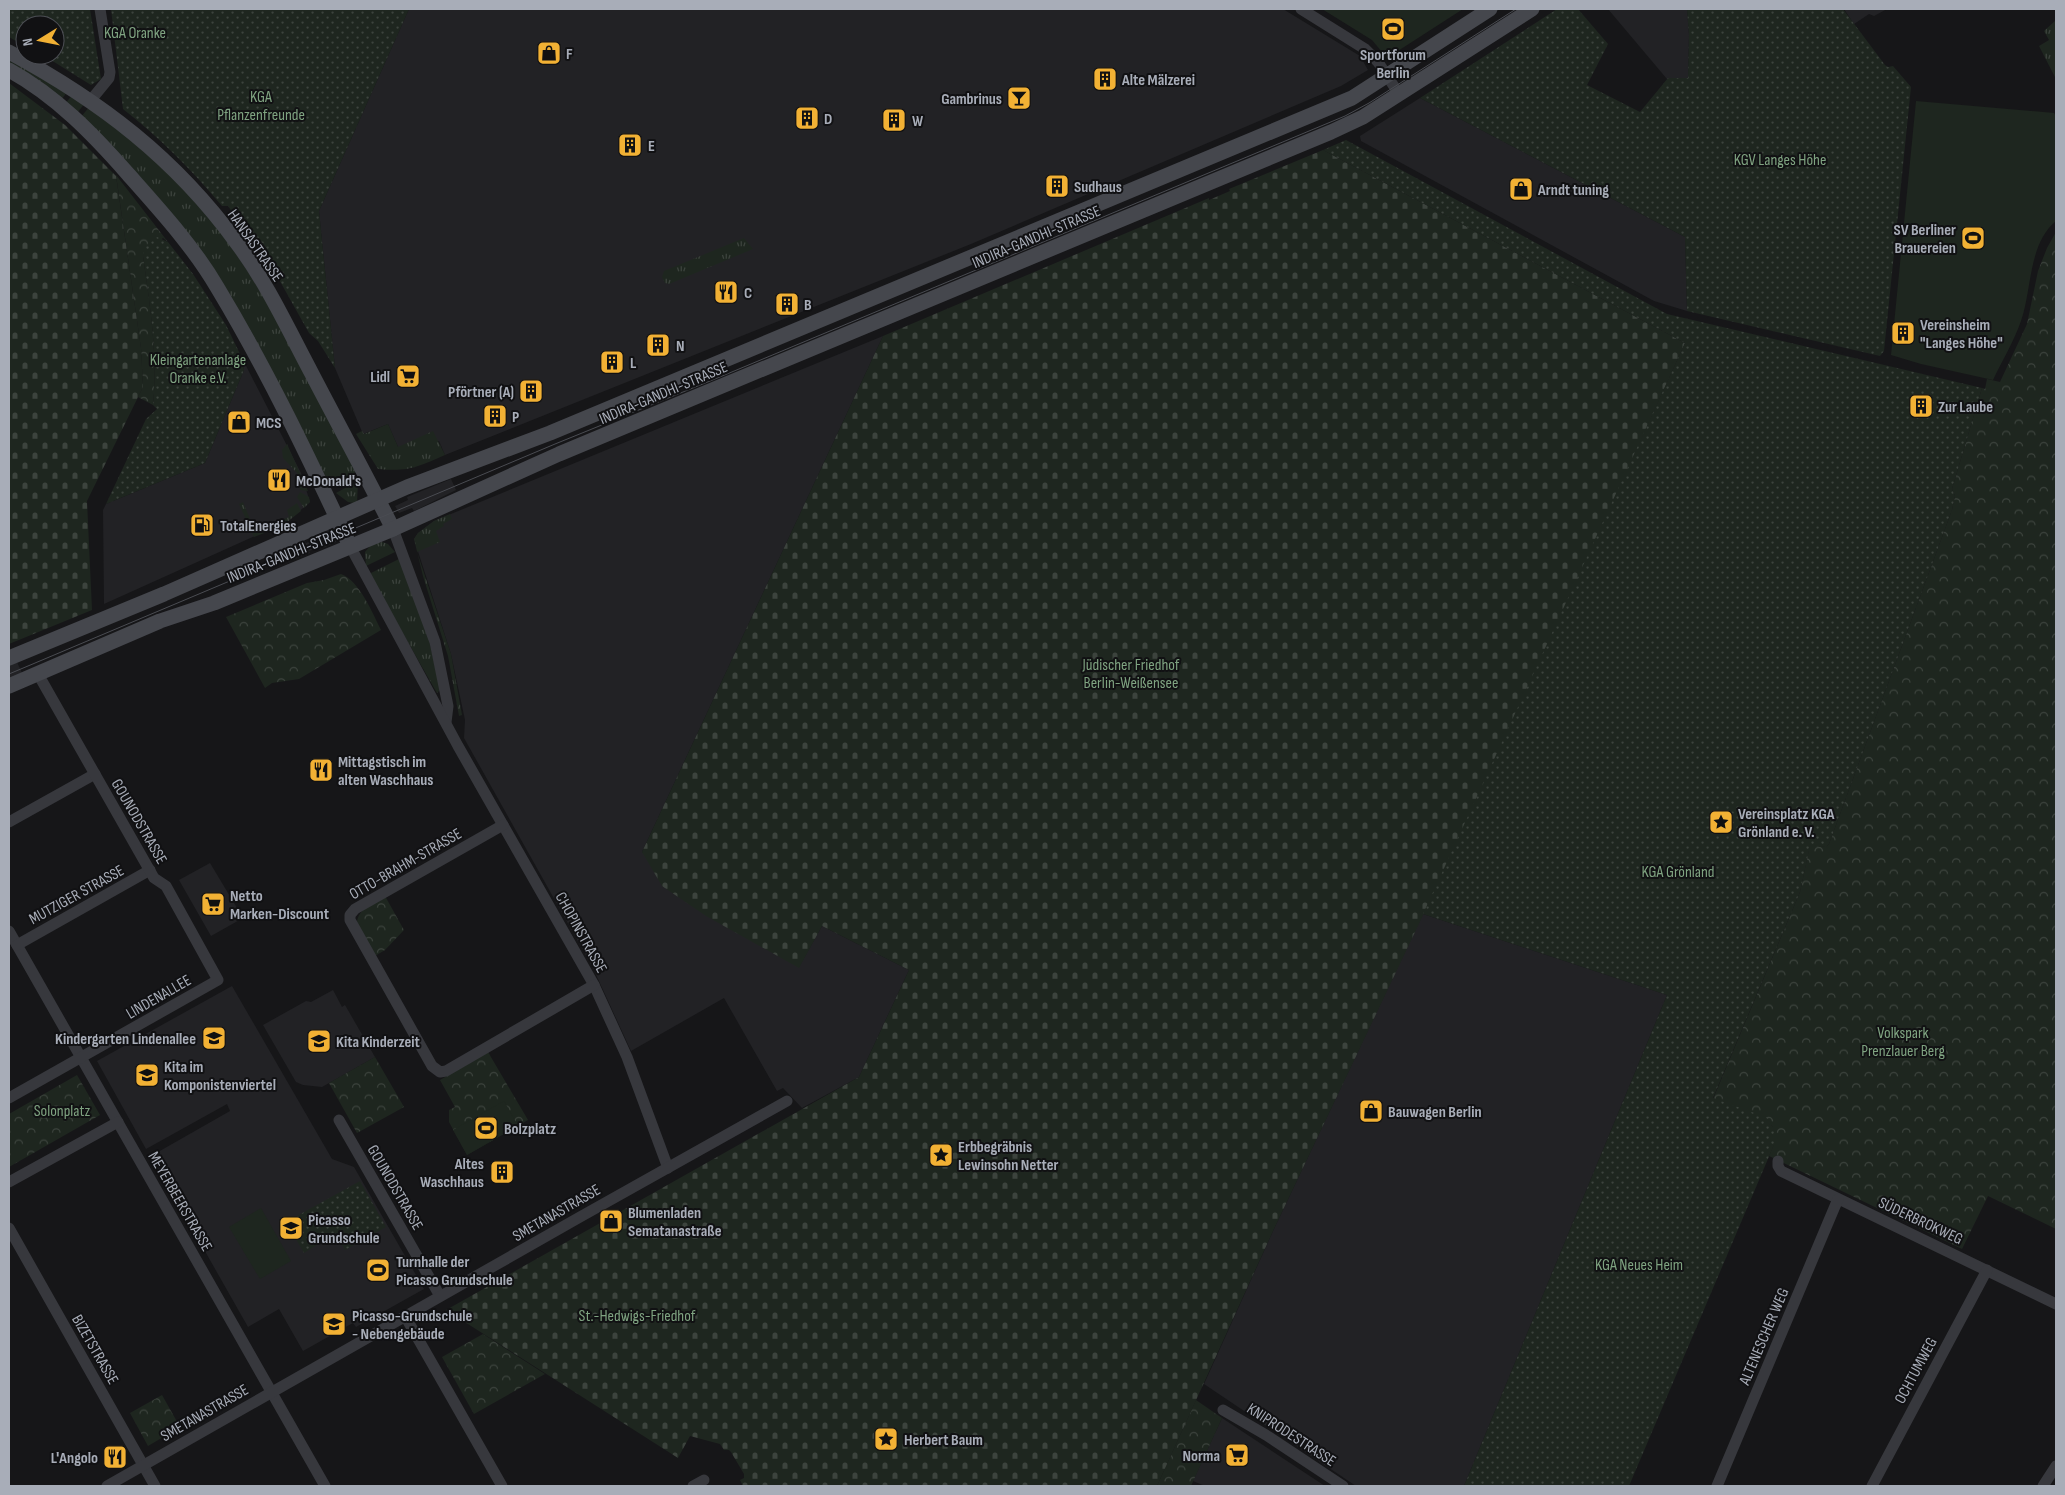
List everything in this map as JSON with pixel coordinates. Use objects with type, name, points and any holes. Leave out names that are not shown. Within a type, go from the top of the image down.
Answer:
[{"type":"main road","name":"INDIRA-GANDHI-STRASSE","points":[[9,658],[164,594],[378,499],[461,465],[550,433],[1352,98],[1490,9]]},
{"type":"main road","name":"INDIRA-GANDHI-STRASSE","points":[[9,686],[160,621],[214,602],[393,529],[559,454],[1331,132],[1363,117],[1532,9]]},
{"type":"main road","name":"HANSASTRASSE","points":[[9,52],[91,100],[166,162],[199,197],[236,242],[264,283],[393,529]]},
{"type":"main road","points":[[9,70],[61,106],[90,132],[148,196],[193,253],[216,286],[262,369],[350,546]]},
{"type":"main road","points":[[550,433],[559,454]]},
{"type":"street","points":[[91,100],[109,78],[110,72],[100,9]]},
{"type":"street","points":[[1301,9],[1365,49],[1378,62],[1400,94]]},
{"type":"street","name":"CHOPINSTRASSE","points":[[393,529],[435,642],[448,706],[446,722]]},
{"type":"street","name":"CHOPINSTRASSE","points":[[350,546],[503,825],[594,985],[627,1057],[668,1168]]},
{"type":"street","name":"GOUNODSTRASSE","points":[[38,674],[154,878],[166,886],[218,980]]},
{"type":"street","points":[[9,822],[94,774]]},
{"type":"street","name":"OTTO-BRAHM-STRASSE","points":[[503,825],[355,909],[350,915],[350,920],[432,1066],[440,1072],[446,1071],[594,985]]},
{"type":"street","name":"MUTZIGER STRASSE","points":[[17,945],[150,870]]},
{"type":"street","name":"MEYERBEERSTRASSE","points":[[9,931],[325,1486]]},
{"type":"street","name":"LINDENALLEE","points":[[9,1098],[218,980]]},
{"type":"street","name":"SMETANASTRASSE","points":[[107,1486],[787,1101]]},
{"type":"street","name":"GOUNODSTRASSE","points":[[339,1120],[440,1296]]},
{"type":"street","points":[[9,1182],[118,1122]]},
{"type":"street","name":"SÜDERBROKWEG","points":[[1778,1161],[1781,1171],[2056,1304]]},
{"type":"street","name":"ALTENESCHER WEG","points":[[1717,1486],[1838,1199]]},
{"type":"street","name":"BIZETSTRASSE","points":[[9,1228],[155,1486]]},
{"type":"street","name":"OCHTUMWEG","points":[[1872,1486],[1987,1270]]},
{"type":"street","points":[[405,1316],[502,1486]]},
{"type":"street","name":"KNIPRODESTRASSE","points":[[1223,1410],[1266,1435],[1343,1486]]},
{"type":"street","points":[[2043,1486],[2056,1466]]},
{"type":"street","points":[[693,1486],[704,1480]]},
{"type":"shaded area","points":[[409,9],[1283,9],[1360,56],[1368,70],[1341,86],[971,244],[445,455],[439,441],[402,456],[388,424],[363,434],[335,368],[319,211]]},
{"type":"shaded area","points":[[1608,9],[1687,9],[1689,35],[1688,79],[1667,79]]},
{"type":"shaded area","points":[[1844,9],[1887,9],[1874,16],[1869,14],[1854,24]]},
{"type":"shaded area","name":"Arndt tuning","points":[[1420,98],[1685,237],[1687,311],[1654,301],[1361,141],[1360,136]]},
{"type":"shaded area","points":[[883,336],[642,852],[799,967],[822,926],[909,970],[859,1077],[802,1108],[783,1088],[777,1091],[724,998],[631,1051],[593,968],[464,738],[465,720],[451,654],[414,539],[418,533],[434,521]]},
{"type":"shaded area","points":[[241,356],[301,473],[310,502],[288,521],[104,604],[103,510],[106,504],[205,463],[244,370]]},
{"type":"shaded area","points":[[451,479],[456,490],[414,511],[412,508],[399,513],[395,506],[408,500],[407,497]]},
{"type":"shaded area","points":[[331,529],[337,540],[336,542],[323,548],[322,546],[309,551],[310,553],[288,562],[282,549],[303,538],[306,543],[318,538],[316,532]]},
{"type":"shaded area","points":[[16,660],[23,675],[9,680],[9,663]]},
{"type":"shaded area","name":"Netto Marken-Discount","points":[[210,863],[243,918],[211,936],[179,880]]},
{"type":"shaded area","points":[[1423,914],[1667,995],[1464,1486],[1356,1486],[1204,1384],[1273,1231]]},
{"type":"shaded area","name":"Picasso Grundschule","points":[[232,986],[332,1159],[354,1167],[424,1289],[356,1327],[353,1323],[303,1351],[279,1309],[248,1327],[151,1156],[230,1111],[227,1104],[146,1149],[97,1061]]},
{"type":"shaded area","name":"Kita Kinderzeit","points":[[333,990],[342,1007],[345,1005],[375,1057],[322,1087],[303,1085],[296,1082],[263,1025],[306,1001],[311,1002]]},
{"type":"shaded area","points":[[1222,1418],[1325,1486],[1205,1486],[1193,1481]]},
{"type":"green space","name":"KGA Oranke","points":[[9,9],[90,9],[101,79],[91,85],[59,65],[65,65],[65,15],[15,15],[15,40],[9,37]]},
{"type":"green space","name":"KGA Pflanzenfreunde","points":[[111,9],[409,9],[319,211],[335,368],[318,341],[309,333],[272,267],[228,206],[222,206],[175,155],[123,109]]},
{"type":"green space","name":"Sportforum Berlin","points":[[1322,9],[1463,9],[1387,58],[1372,40]]},
{"type":"green space","name":"KGV Langes Höhe","points":[[1557,9],[1578,9],[1608,44],[1587,85],[1640,112],[1668,78],[1688,78],[1689,35],[1687,9],[1843,9],[1885,65],[1888,67],[1893,66],[1911,87],[1884,351],[1880,356],[1687,311],[1685,237],[1420,98]]},
{"type":"green space","points":[[2056,20],[2056,79],[2039,46],[2049,40],[2044,31]]},
{"type":"green space","points":[[9,56],[15,60],[15,65],[24,65],[68,91],[61,100],[9,65]]},
{"type":"green space","points":[[9,83],[65,125],[116,176],[141,348],[143,387],[87,501],[92,610],[9,644]]},
{"type":"green space","points":[[73,94],[85,103],[77,113],[65,104]]},
{"type":"green space","name":"SV Berliner Brauereien","points":[[1916,101],[2054,113],[2056,116],[2056,221],[2040,242],[2032,268],[2021,321],[1993,380],[1921,364],[1891,355]]},
{"type":"green space","points":[[90,106],[147,152],[174,178],[223,235],[245,267],[285,334],[356,472],[330,485],[240,315],[81,117]]},
{"type":"green space","points":[[1346,140],[1667,314],[1982,388],[1952,489],[1955,496],[1952,510],[1829,844],[1826,847],[1810,846],[1800,892],[1713,1098],[1771,1119],[1769,1124],[1775,1130],[1776,1140],[1629,1486],[1464,1486],[1667,995],[1423,914],[1685,343],[1323,150]]},
{"type":"green space","name":"Jüdischer Friedhof Berlin-Weißensee","points":[[1323,150],[1685,343],[1473,810],[1273,1231],[1157,1486],[743,1486],[740,1480],[744,1478],[744,1474],[731,1452],[724,1450],[720,1444],[690,1436],[678,1458],[446,1310],[859,1077],[909,970],[822,926],[799,968],[706,916],[662,886],[642,852],[883,336],[1209,198],[1209,200],[1230,191],[1229,189]]},
{"type":"green space","points":[[116,175],[168,242],[163,238],[143,256],[154,349],[153,405],[138,397],[143,387],[141,348]]},
{"type":"green space","name":"Volkspark Prenzlauer Berg","points":[[2056,232],[2056,1229],[1988,1196],[1962,1249],[1769,1156],[1775,1137],[1772,1126],[1713,1099],[1800,892],[1810,845],[1826,847],[1829,844],[1952,510],[1955,496],[1952,489],[1982,388],[1985,389],[1987,379],[2000,382],[2027,324],[2038,271]]},
{"type":"green space","name":"Kleingartenanlage Oranke e.V.","points":[[157,237],[168,242],[193,274],[226,325],[241,356],[244,370],[205,463],[106,504],[146,419],[157,409],[153,405],[154,349],[143,256],[145,247]]},
{"type":"green space","points":[[744,238],[753,249],[669,284],[665,283],[662,277],[664,271]]},
{"type":"green space","points":[[388,424],[398,447],[433,431],[445,455],[413,468],[398,470],[378,469],[356,434],[362,431],[364,434]]},
{"type":"green space","points":[[287,444],[308,491],[300,490],[298,474],[283,458],[282,450]]},
{"type":"green space","points":[[358,481],[357,502],[348,502],[336,493]]},
{"type":"green space","points":[[300,492],[309,497],[310,502],[304,508],[297,497]]},
{"type":"green space","points":[[243,502],[255,531],[289,517],[287,510],[297,503],[301,511],[282,526],[254,537],[239,504]]},
{"type":"green space","points":[[450,514],[452,519],[436,531],[440,542],[417,552],[414,539],[418,533],[434,521]]},
{"type":"green space","points":[[382,542],[388,544],[395,552],[366,566],[365,552],[371,545]]},
{"type":"green space","points":[[418,554],[451,654],[462,715],[459,716],[448,656]]},
{"type":"green space","points":[[399,559],[428,635],[440,690],[437,693],[369,574]]},
{"type":"green space","points":[[341,574],[348,577],[359,590],[381,630],[299,679],[272,683],[265,688],[226,617],[307,583]]},
{"type":"green space","points":[[385,896],[404,930],[385,950],[375,956],[357,923],[363,910]]},
{"type":"green space","points":[[488,1052],[528,1120],[467,1155],[449,1122],[449,1110],[455,1107],[440,1080]]},
{"type":"green space","points":[[375,1057],[404,1107],[357,1133],[329,1083]]},
{"type":"green space","name":"Solonplatz","points":[[77,1075],[100,1115],[9,1167],[9,1114]]},
{"type":"green space","name":"Bolzplatz","points":[[504,1101],[518,1126],[467,1155],[453,1130]]},
{"type":"green space","points":[[360,1181],[386,1227],[345,1250],[336,1233],[304,1253],[286,1222]]},
{"type":"green space","points":[[261,1208],[291,1261],[260,1279],[229,1227]]},
{"type":"green space","points":[[483,1334],[545,1374],[474,1414],[442,1357]]},
{"type":"green space","points":[[162,1395],[180,1427],[148,1446],[130,1413]]},
{"type":"green space","points":[[1196,1400],[1222,1418],[1191,1486],[1157,1486]]},
{"type":"tram line","points":[[9,674],[555,444],[1345,116],[1369,103],[1516,9]]},
{"type":"place","name":"Sportforum Berlin","points":[[1393,29]]},
{"type":"place","name":"F","points":[[549,53]]},
{"type":"place","name":"Alte Mälzerei","points":[[1105,79]]},
{"type":"place","name":"Gambrinus","points":[[1019,98]]},
{"type":"place","name":"D","points":[[807,118]]},
{"type":"place","name":"W","points":[[894,120]]},
{"type":"place","name":"E","points":[[630,145]]},
{"type":"place","name":"Sudhaus","points":[[1057,186]]},
{"type":"place","name":"Arndt tuning","points":[[1521,189]]},
{"type":"place","name":"SV Berliner Brauereien","points":[[1973,238]]},
{"type":"place","name":"C","points":[[726,292]]},
{"type":"place","name":"B","points":[[787,304]]},
{"type":"place","name":"Vereinsheim \"Langes Höhe\"","points":[[1903,333]]},
{"type":"place","name":"N","points":[[658,345]]},
{"type":"place","name":"L","points":[[612,362]]},
{"type":"place","name":"Lidl","points":[[408,376]]},
{"type":"place","name":"Pförtner (A)","points":[[531,391]]},
{"type":"place","name":"Zur Laube","points":[[1921,406]]},
{"type":"place","name":"P","points":[[495,416]]},
{"type":"place","name":"MCS","points":[[239,422]]},
{"type":"place","name":"McDonald's","points":[[279,480]]},
{"type":"place","name":"TotalEnergies","points":[[202,525]]},
{"type":"place","name":"Mittagstisch im alten Waschhaus","points":[[321,770]]},
{"type":"place","name":"Vereinsplatz KGA Grönland e. V.","points":[[1721,822]]},
{"type":"place","name":"Netto Marken-Discount","points":[[213,904]]},
{"type":"place","name":"Kindergarten Lindenallee","points":[[214,1038]]},
{"type":"place","name":"Kita Kinderzeit","points":[[319,1041]]},
{"type":"place","name":"Kita im Komponistenviertel","points":[[147,1075]]},
{"type":"place","name":"Bauwagen Berlin","points":[[1371,1111]]},
{"type":"place","name":"Bolzplatz","points":[[486,1128]]},
{"type":"place","name":"Erbbegräbnis Lewinsohn Netter","points":[[941,1155]]},
{"type":"place","name":"Altes Waschhaus","points":[[502,1172]]},
{"type":"place","name":"Blumenladen Sematanastraße","points":[[611,1221]]},
{"type":"place","name":"Picasso Grundschule","points":[[291,1228]]},
{"type":"place","name":"Turnhalle der Picasso Grundschule","points":[[378,1270]]},
{"type":"place","name":"Picasso-Grundschule - Nebengebäude","points":[[334,1324]]},
{"type":"place","name":"Herbert Baum","points":[[886,1439]]},
{"type":"place","name":"Norma","points":[[1237,1455]]},
{"type":"place","name":"L'Angolo","points":[[115,1457]]},
{"type":"park label","name":"KGA Grönland","points":[[1678,871]]},
{"type":"park label","name":"KGA Neues Heim","points":[[1639,1264]]},
{"type":"park label","name":"St.-Hedwigs-Friedhof","points":[[637,1315]]}]
